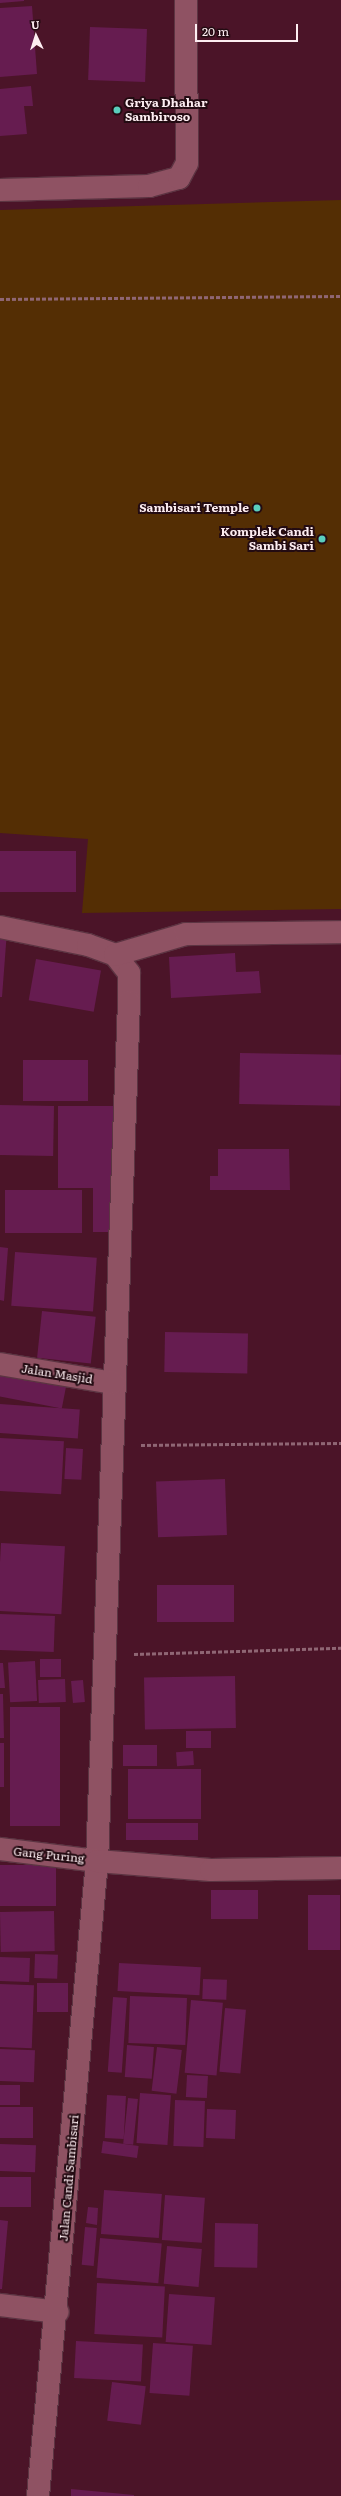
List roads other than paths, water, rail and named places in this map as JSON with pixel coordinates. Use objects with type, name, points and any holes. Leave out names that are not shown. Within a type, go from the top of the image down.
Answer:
[{"type":"street","points":[[0,190],[149,186],[179,178],[187,163],[186,0]]},
{"type":"street","points":[[0,927],[88,945],[115,955],[186,934],[341,932]]},
{"type":"street","name":"Jalan Candi Sambisari","points":[[38,2496],[58,2312],[97,1860],[110,1445],[129,1002],[128,973],[115,955]]},
{"type":"street","name":"Jalan Masjid","points":[[0,1364],[113,1383]]},
{"type":"street","name":"Gang Puring","points":[[0,1849],[97,1860],[211,1870],[341,1868]]},
{"type":"street","points":[[0,2305],[58,2312]]},
{"type":"place","name":"Griya Dhahar Sambiroso","points":[[117,110]]},
{"type":"place","name":"Sambisari Temple","points":[[257,508]]},
{"type":"place","name":"Komplek Candi Sambi Sari","points":[[322,539]]}]
